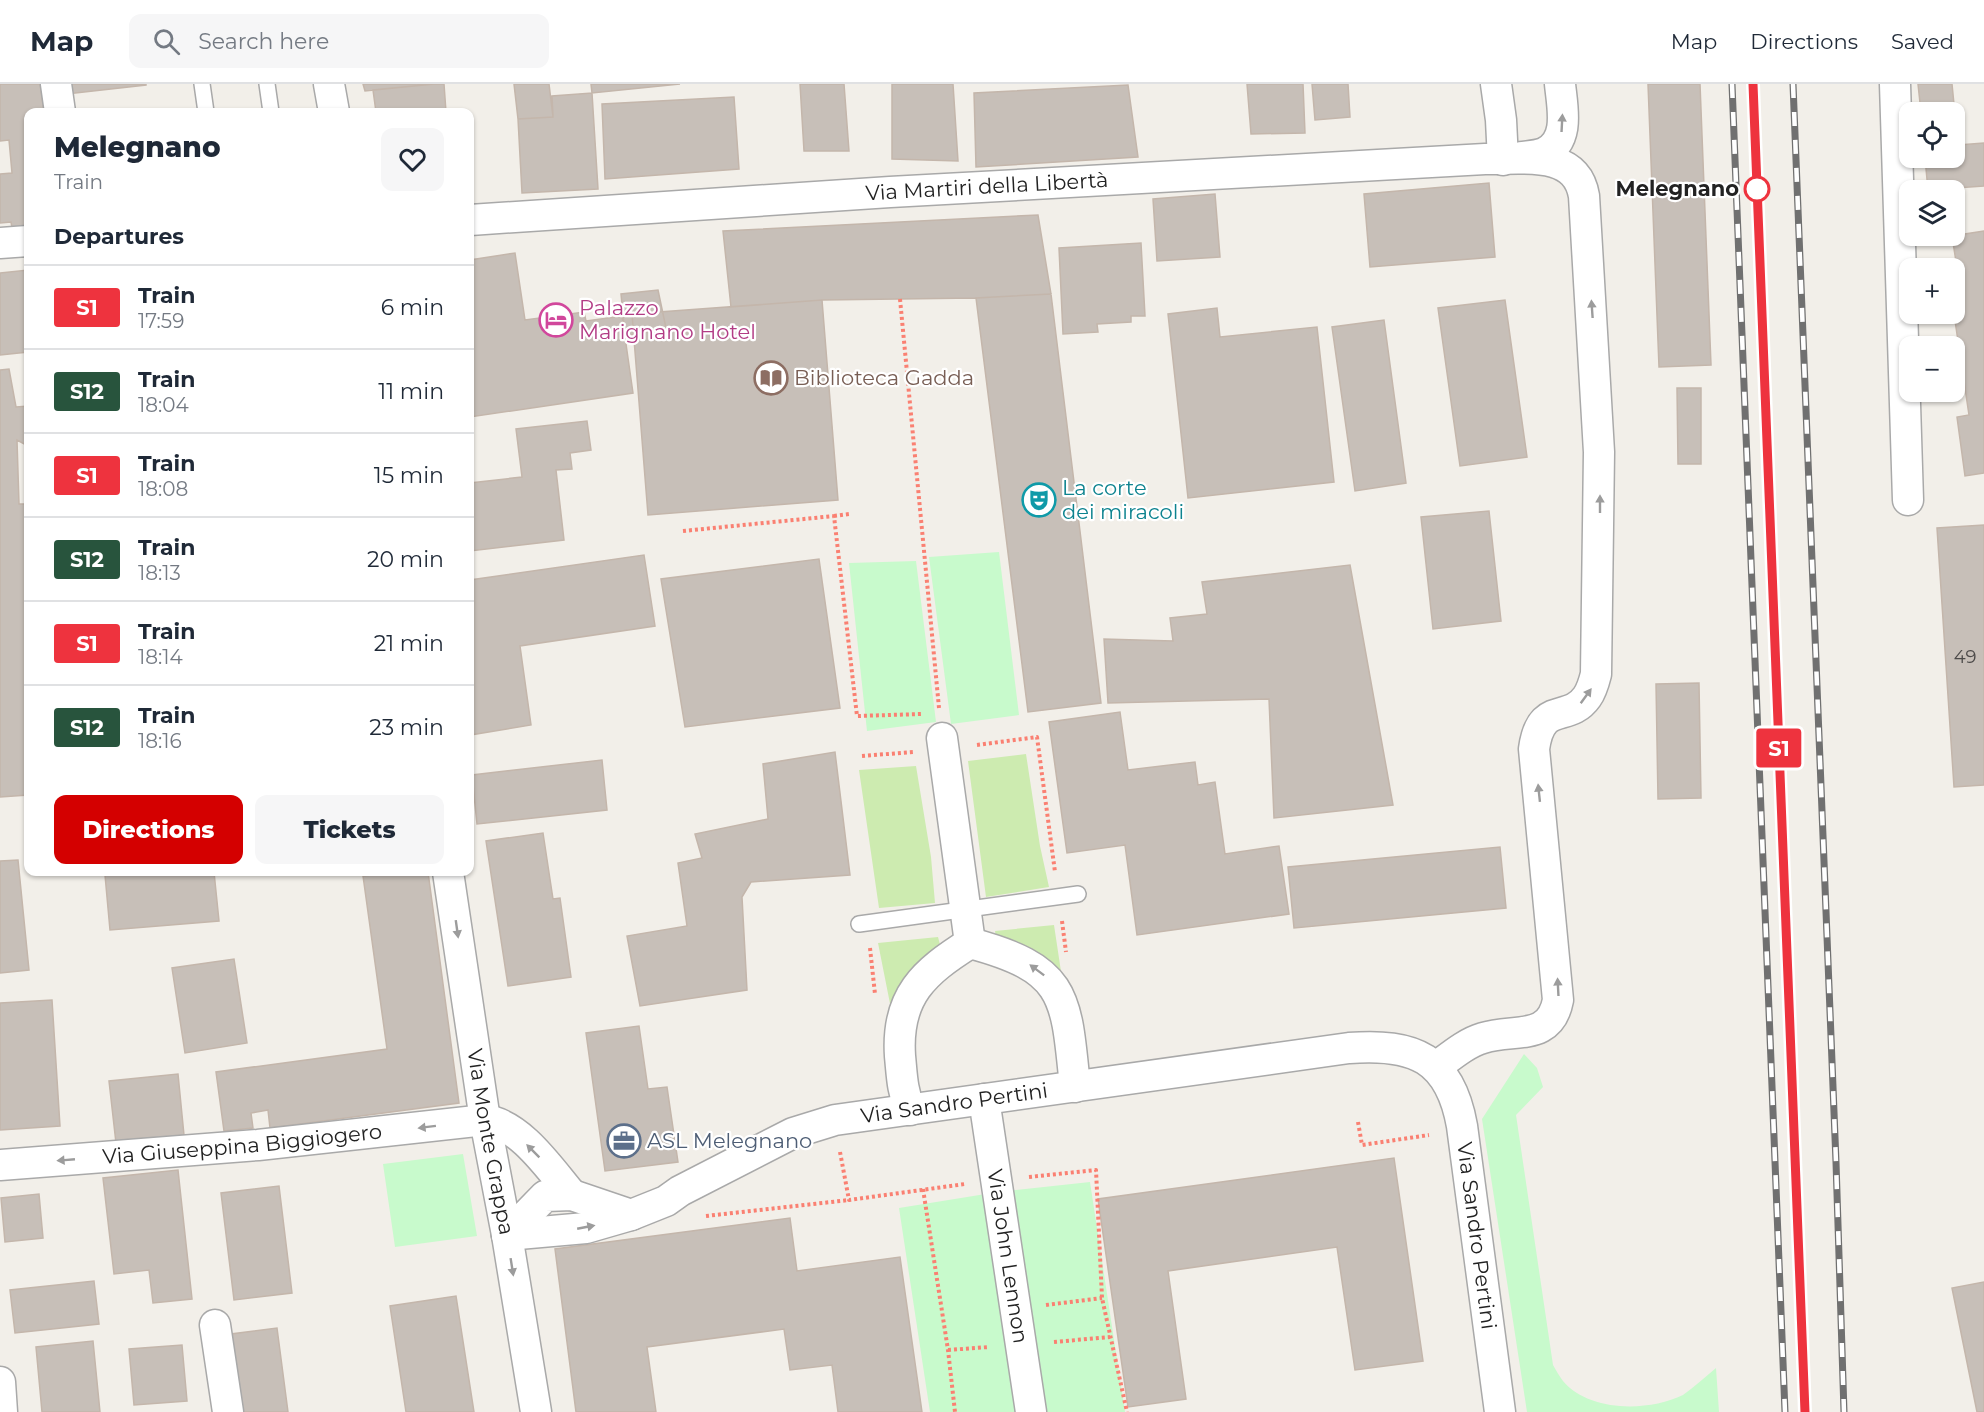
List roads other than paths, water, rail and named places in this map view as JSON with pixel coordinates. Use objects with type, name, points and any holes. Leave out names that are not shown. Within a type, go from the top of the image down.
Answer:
[{"type":"street","points":[[56,84],[59,108]]},
{"type":"street","points":[[329,84],[333,108]]},
{"type":"street","points":[[1496,84],[1503,160]]},
{"type":"street","points":[[1503,160],[1544,153],[1557,143],[1561,135],[1563,118],[1560,84]]},
{"type":"street","points":[[1895,84],[1908,500]]},
{"type":"street","points":[[1436,1067],[1459,1050],[1482,1038],[1530,1032],[1546,1024],[1557,1009],[1559,990],[1534,749],[1539,727],[1555,713],[1572,709],[1581,703],[1588,696],[1596,674],[1600,508],[1599,422],[1584,196],[1581,182],[1569,170],[1545,159],[1503,160]]},
{"type":"street","name":"Via Martiri della Libertà","points":[[474,220],[890,192],[1503,160]]},
{"type":"street","points":[[0,243],[24,241]]},
{"type":"street","points":[[942,733],[970,943]]},
{"type":"street","name":"Via Monte Grappa","points":[[449,876],[485,1120],[507,1235],[536,1412]]},
{"type":"street","points":[[910,1110],[902,1090],[899,1041],[906,1006],[918,984],[926,975],[970,943],[1018,958],[1041,972],[1057,991],[1068,1018],[1075,1087]]},
{"type":"street","name":"Via Sandro Pertini","points":[[507,1235],[585,1228],[631,1215],[666,1201],[680,1191],[793,1133],[835,1120],[1359,1047],[1401,1050],[1419,1056],[1436,1067],[1448,1081],[1460,1113],[1500,1412]]},
{"type":"street","name":"Via John Lennon","points":[[984,1099],[1031,1412]]},
{"type":"street","points":[[485,1120],[496,1121],[509,1128],[537,1154],[572,1195]]},
{"type":"street","name":"Via Giuseppina Biggiogero","points":[[0,1166],[258,1145],[485,1120]]},
{"type":"street","points":[[507,1235],[545,1196],[572,1195],[631,1215]]},
{"type":"street","points":[[215,1325],[228,1412]]},
{"type":"street","points":[[0,1382],[2,1412]]},
{"type":"lane","points":[[202,84],[205,108]]},
{"type":"lane","points":[[267,84],[270,108]]},
{"type":"lane","points":[[863,924],[1078,894]]},
{"type":"railway","points":[[1732,84],[1785,1412]]},
{"type":"railway","points":[[1753,84],[1805,1412]]},
{"type":"railway","points":[[1793,84],[1844,1412]]},
{"type":"train","name":"S1","points":[[1753,84],[1805,1412]]},
{"type":"place","name":"Melegnano","points":[[1757,189]]},
{"type":"place","name":"Palazzo Marignano Hotel","points":[[556,320]]},
{"type":"place","name":"Biblioteca Gadda","points":[[771,378]]},
{"type":"place","name":"La corte dei miracoli","points":[[1039,500]]},
{"type":"place","name":"ASL Melegnano","points":[[624,1141]]}]
